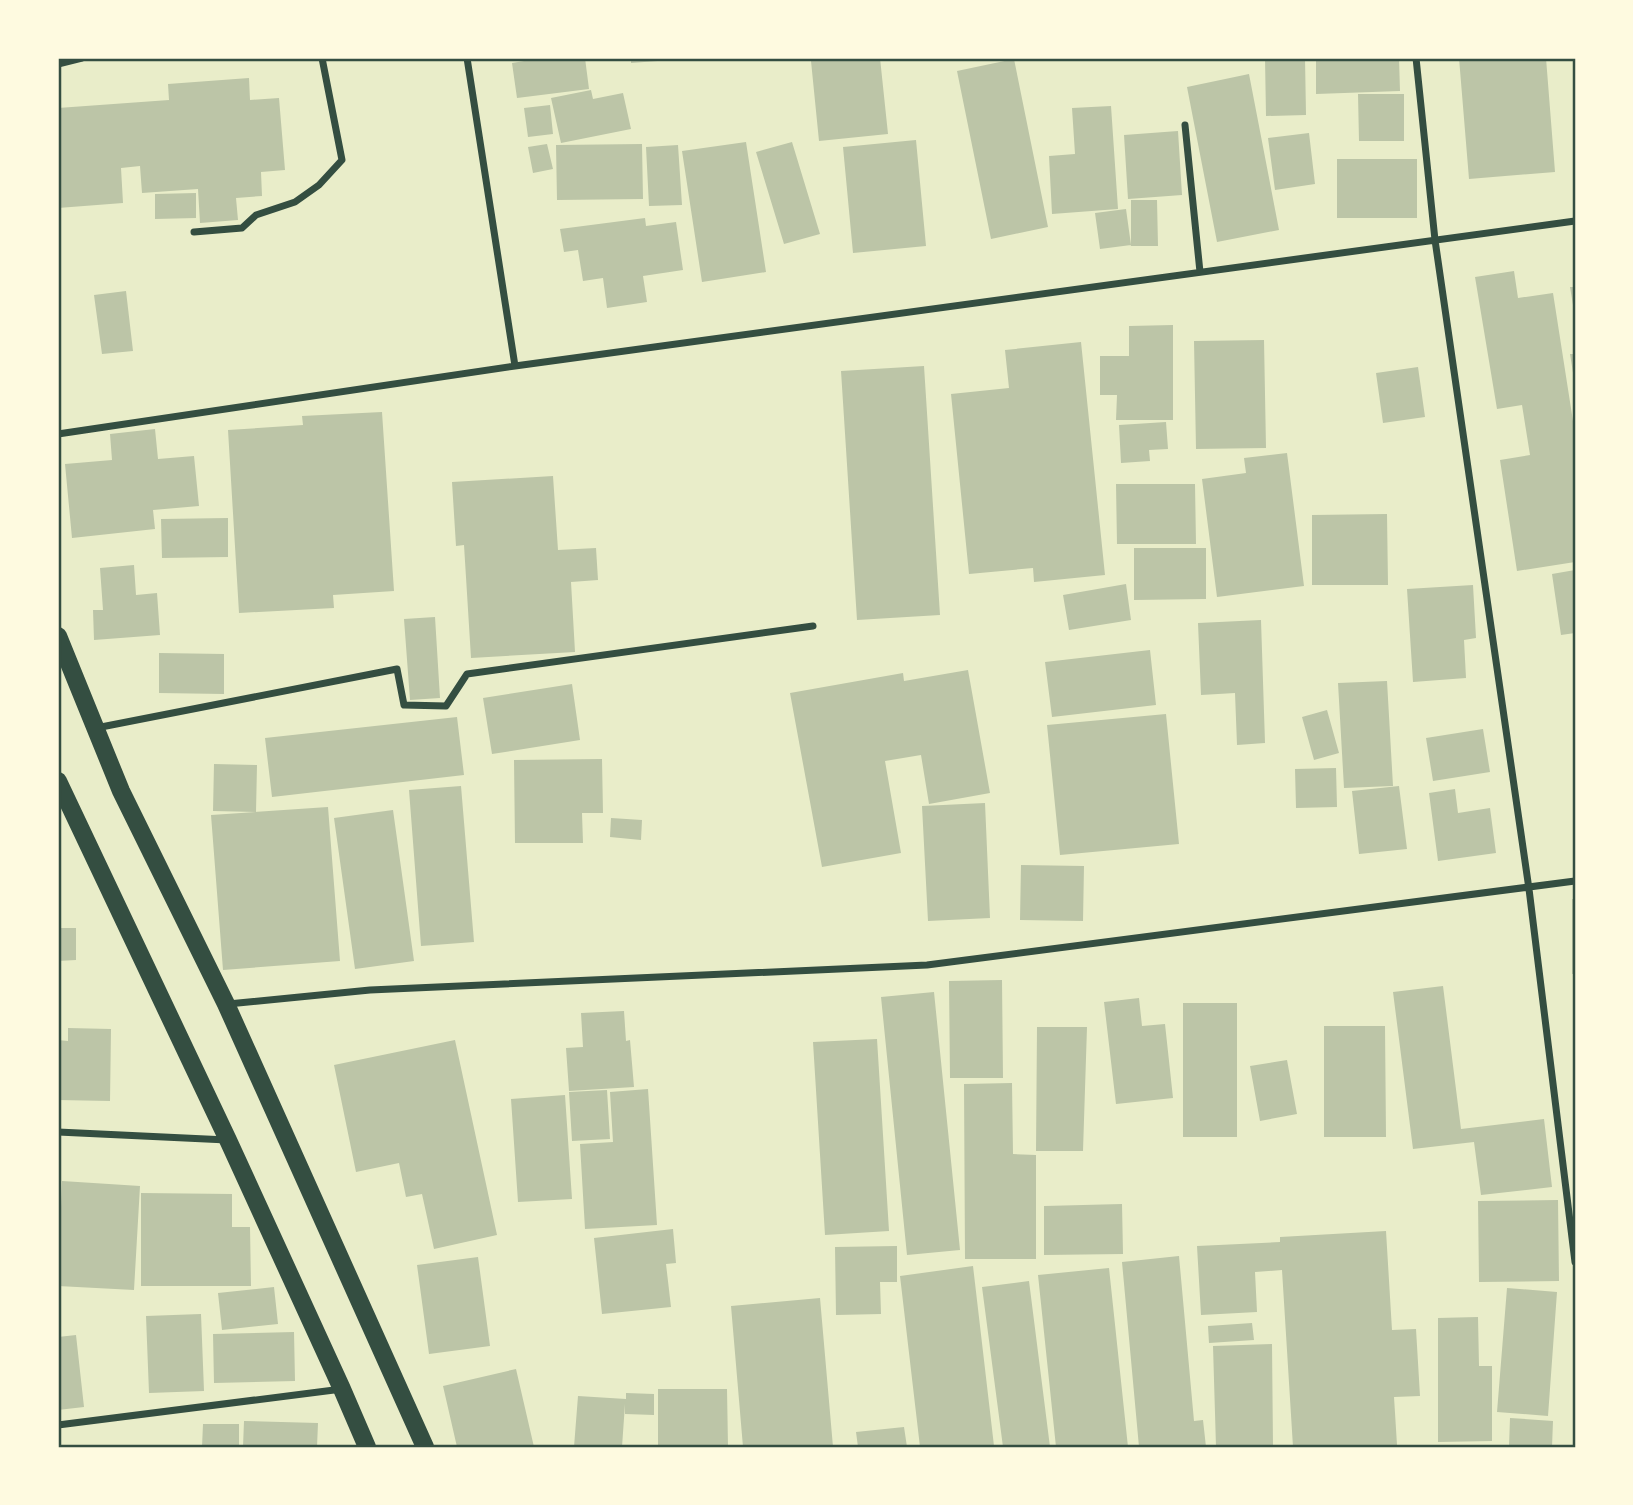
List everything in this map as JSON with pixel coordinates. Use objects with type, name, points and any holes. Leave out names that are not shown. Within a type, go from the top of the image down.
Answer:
[{"type":"main road","points":[[58,636],[121,791],[226,1004],[425,1447]]},
{"type":"main road","points":[[58,781],[228,1140],[367,1447]]},
{"type":"street","points":[[58,64],[82,58]]},
{"type":"street","points":[[194,232],[242,228],[256,215],[295,202],[319,185],[342,160],[322,58]]},
{"type":"street","points":[[467,58],[516,366]]},
{"type":"street","points":[[1416,58],[1435,240],[1529,889],[1575,1262]]},
{"type":"street","points":[[1185,124],[1200,272]]},
{"type":"street","points":[[58,434],[516,366],[1575,221]]},
{"type":"street","points":[[95,728],[397,669],[404,705],[446,706],[467,674],[813,626]]},
{"type":"street","points":[[226,1004],[370,990],[927,965],[1575,881]]},
{"type":"street","points":[[58,1132],[228,1140]]},
{"type":"street","points":[[58,1425],[342,1389]]},
{"type":"building","points":[[523,58],[585,58],[589,89],[517,98],[512,63],[524,61]]},
{"type":"building","points":[[631,58],[671,58],[671,60],[631,63]]},
{"type":"building","points":[[880,58],[888,134],[819,141],[811,61]]},
{"type":"building","points":[[1265,58],[1305,58],[1306,115],[1266,116]]},
{"type":"building","points":[[1316,58],[1399,58],[1400,91],[1316,94]]},
{"type":"building","points":[[1459,58],[1546,58],[1555,172],[1469,179]]},
{"type":"building","points":[[1014,59],[1048,227],[991,239],[957,71]]},
{"type":"building","points":[[1249,74],[1279,230],[1217,242],[1187,87]]},
{"type":"building","points":[[249,78],[250,100],[279,98],[285,170],[261,172],[262,196],[236,198],[238,220],[200,223],[198,189],[142,193],[140,166],[121,168],[123,203],[58,208],[58,108],[169,100],[168,84]]},
{"type":"building","points":[[591,90],[593,99],[623,93],[631,129],[561,143],[551,98]]},
{"type":"building","points":[[1358,94],[1404,94],[1404,141],[1359,141]]},
{"type":"building","points":[[550,105],[553,134],[528,137],[524,108]]},
{"type":"building","points":[[1111,106],[1118,209],[1052,214],[1049,156],[1075,154],[1072,108]]},
{"type":"building","points":[[1178,131],[1182,195],[1128,199],[1124,135]]},
{"type":"building","points":[[1309,133],[1315,184],[1275,190],[1268,138]]},
{"type":"building","points":[[916,140],[926,246],[853,253],[843,147]]},
{"type":"building","points":[[746,142],[766,272],[702,282],[682,151]]},
{"type":"building","points":[[792,142],[820,234],[784,244],[756,152]]},
{"type":"building","points":[[547,144],[553,169],[533,173],[528,147]]},
{"type":"building","points":[[642,144],[643,199],[557,200],[556,145]]},
{"type":"building","points":[[678,145],[682,205],[649,206],[646,147]]},
{"type":"building","points":[[1337,159],[1417,159],[1417,218],[1337,218]]},
{"type":"building","points":[[196,193],[196,218],[155,219],[155,194]]},
{"type":"building","points":[[1131,200],[1157,200],[1158,246],[1131,246]]},
{"type":"building","points":[[1126,209],[1131,245],[1100,249],[1095,213]]},
{"type":"building","points":[[645,218],[646,226],[676,222],[683,270],[643,276],[647,302],[607,308],[603,278],[583,281],[578,250],[564,252],[560,229]]},
{"type":"building","points":[[1514,271],[1518,298],[1553,293],[1575,434],[1575,562],[1517,571],[1500,460],[1530,455],[1522,405],[1497,409],[1475,277]]},
{"type":"building","points":[[1570,287],[1575,287],[1575,311],[1574,311]]},
{"type":"building","points":[[126,291],[133,351],[102,354],[94,295]]},
{"type":"building","points":[[1173,325],[1173,420],[1116,420],[1117,395],[1100,395],[1100,356],[1129,356],[1129,326]]},
{"type":"building","points":[[1264,340],[1266,448],[1196,449],[1194,341]]},
{"type":"building","points":[[1081,342],[1105,575],[1034,582],[1033,568],[969,574],[951,394],[1009,388],[1005,350]]},
{"type":"building","points":[[1570,354],[1575,354],[1575,379],[1574,379]]},
{"type":"building","points":[[924,366],[940,615],[857,620],[841,371]]},
{"type":"building","points":[[1418,367],[1425,417],[1383,423],[1376,373]]},
{"type":"building","points":[[382,412],[394,591],[333,595],[334,608],[239,613],[228,430],[303,425],[302,416]]},
{"type":"building","points":[[1166,422],[1168,449],[1149,450],[1150,461],[1121,463],[1119,425]]},
{"type":"building","points":[[155,429],[158,459],[194,456],[199,506],[153,510],[155,529],[72,538],[65,464],[112,460],[110,434]]},
{"type":"building","points":[[1287,453],[1304,586],[1217,597],[1202,479],[1246,473],[1244,458]]},
{"type":"building","points":[[553,476],[558,550],[596,548],[598,580],[571,582],[575,652],[471,658],[464,545],[456,546],[452,482]]},
{"type":"building","points":[[1116,484],[1195,484],[1196,544],[1117,544]]},
{"type":"building","points":[[1387,514],[1388,585],[1312,585],[1312,515]]},
{"type":"building","points":[[228,518],[228,557],[162,558],[161,519]]},
{"type":"building","points":[[1134,548],[1206,548],[1206,599],[1134,600]]},
{"type":"building","points":[[134,565],[136,595],[157,593],[160,635],[94,640],[93,610],[103,610],[100,568]]},
{"type":"building","points":[[1575,570],[1575,633],[1561,635],[1552,574]]},
{"type":"building","points":[[1126,584],[1131,620],[1069,630],[1063,595]]},
{"type":"building","points":[[1473,585],[1476,638],[1464,640],[1466,678],[1413,682],[1407,589]]},
{"type":"building","points":[[435,617],[440,698],[410,700],[404,619]]},
{"type":"building","points":[[1261,620],[1265,743],[1237,745],[1235,693],[1201,695],[1198,623]]},
{"type":"building","points":[[1150,650],[1156,705],[1052,717],[1045,662]]},
{"type":"building","points":[[159,653],[224,654],[224,694],[159,693]]},
{"type":"building","points":[[968,670],[990,793],[929,804],[921,755],[885,761],[901,853],[822,867],[790,693],[903,673],[904,681]]},
{"type":"building","points":[[1387,681],[1393,786],[1344,788],[1338,683]]},
{"type":"building","points":[[572,684],[580,740],[492,754],[483,698]]},
{"type":"building","points":[[1327,710],[1339,753],[1314,760],[1302,717]]},
{"type":"building","points":[[1166,714],[1179,844],[1060,855],[1047,725]]},
{"type":"building","points":[[457,717],[464,775],[272,797],[265,738]]},
{"type":"building","points":[[1483,729],[1490,772],[1433,781],[1426,738]]},
{"type":"building","points":[[602,759],[603,813],[582,813],[583,843],[515,843],[514,760]]},
{"type":"building","points":[[214,764],[257,765],[256,812],[213,811]]},
{"type":"building","points":[[1336,768],[1337,807],[1296,808],[1295,769]]},
{"type":"building","points":[[461,786],[474,942],[421,946],[409,790]]},
{"type":"building","points":[[1399,786],[1407,849],[1359,854],[1352,791]]},
{"type":"building","points":[[1455,789],[1458,813],[1490,808],[1496,853],[1438,861],[1429,793]]},
{"type":"building","points":[[985,803],[990,918],[928,921],[922,806]]},
{"type":"building","points":[[328,807],[340,961],[223,970],[211,815]]},
{"type":"building","points":[[393,810],[414,961],[355,969],[334,818]]},
{"type":"building","points":[[611,818],[642,820],[641,840],[610,837]]},
{"type":"building","points":[[1021,865],[1084,866],[1083,921],[1020,920]]},
{"type":"building","points":[[1572,899],[1575,899],[1575,974],[1572,974]]},
{"type":"building","points":[[58,928],[76,928],[76,960],[58,961]]},
{"type":"building","points":[[1002,980],[1003,1078],[950,1078],[949,981]]},
{"type":"building","points":[[1443,986],[1461,1129],[1544,1119],[1552,1187],[1481,1195],[1474,1142],[1413,1149],[1393,992]]},
{"type":"building","points":[[934,992],[960,1250],[907,1255],[881,997]]},
{"type":"building","points":[[1139,998],[1142,1026],[1165,1024],[1173,1098],[1116,1104],[1104,1002]]},
{"type":"building","points":[[1183,1003],[1237,1003],[1237,1137],[1183,1137]]},
{"type":"building","points":[[624,1011],[626,1041],[630,1040],[634,1087],[569,1091],[566,1048],[583,1047],[581,1013]]},
{"type":"building","points":[[1324,1026],[1385,1026],[1386,1137],[1324,1137]]},
{"type":"building","points":[[1037,1027],[1087,1027],[1083,1151],[1036,1151]]},
{"type":"building","points":[[68,1028],[111,1029],[110,1101],[58,1100],[58,1040],[68,1041]]},
{"type":"building","points":[[877,1039],[889,1231],[825,1235],[813,1042]]},
{"type":"building","points":[[455,1040],[497,1235],[434,1249],[422,1194],[406,1197],[399,1163],[356,1172],[334,1065]]},
{"type":"building","points":[[1287,1060],[1297,1114],[1260,1121],[1250,1066]]},
{"type":"building","points":[[1012,1083],[1013,1154],[1036,1155],[1036,1259],[965,1259],[964,1084]]},
{"type":"building","points":[[648,1089],[657,1225],[585,1229],[580,1144],[613,1142],[610,1092]]},
{"type":"building","points":[[607,1090],[610,1139],[572,1141],[569,1092]]},
{"type":"building","points":[[565,1095],[572,1199],[518,1202],[511,1099]]},
{"type":"building","points":[[62,1181],[140,1186],[134,1290],[58,1286]]},
{"type":"building","points":[[141,1193],[232,1194],[232,1227],[250,1227],[251,1286],[141,1286]]},
{"type":"building","points":[[1558,1200],[1559,1281],[1479,1282],[1478,1201]]},
{"type":"building","points":[[1122,1204],[1123,1254],[1044,1255],[1044,1206]]},
{"type":"building","points":[[673,1229],[676,1263],[666,1264],[671,1307],[602,1314],[594,1238]]},
{"type":"building","points":[[1386,1231],[1392,1330],[1416,1329],[1420,1396],[1394,1397],[1397,1445],[1293,1447],[1282,1270],[1255,1272],[1257,1312],[1201,1315],[1197,1246],[1280,1242],[1280,1237]]},
{"type":"building","points":[[897,1246],[897,1282],[880,1282],[881,1314],[836,1315],[835,1247]]},
{"type":"building","points":[[1179,1256],[1194,1421],[1203,1420],[1206,1447],[1139,1447],[1122,1262]]},
{"type":"building","points":[[478,1257],[490,1346],[429,1354],[417,1265]]},
{"type":"building","points":[[973,1266],[994,1446],[920,1447],[900,1276]]},
{"type":"building","points":[[1109,1268],[1128,1447],[1056,1447],[1038,1275]]},
{"type":"building","points":[[1029,1281],[1050,1447],[1003,1447],[982,1287]]},
{"type":"building","points":[[274,1287],[278,1324],[222,1330],[218,1293]]},
{"type":"building","points":[[1507,1288],[1557,1292],[1548,1416],[1497,1412]]},
{"type":"building","points":[[820,1298],[833,1447],[743,1447],[731,1306]]},
{"type":"building","points":[[201,1314],[204,1391],[149,1393],[146,1316]]},
{"type":"building","points":[[1478,1317],[1479,1366],[1492,1366],[1492,1441],[1438,1442],[1438,1318]]},
{"type":"building","points":[[1252,1323],[1254,1340],[1209,1343],[1208,1326]]},
{"type":"building","points":[[294,1332],[295,1381],[214,1383],[213,1334]]},
{"type":"building","points":[[76,1335],[84,1407],[58,1410],[58,1337]]},
{"type":"building","points":[[1272,1344],[1273,1447],[1216,1447],[1213,1346]]},
{"type":"building","points":[[516,1369],[534,1447],[457,1447],[443,1386]]},
{"type":"building","points":[[658,1389],[727,1389],[728,1447],[658,1447]]},
{"type":"building","points":[[626,1393],[654,1394],[654,1415],[625,1414],[625,1404],[622,1447],[574,1447],[578,1396],[626,1399]]},
{"type":"building","points":[[1510,1418],[1553,1421],[1552,1447],[1509,1447]]},
{"type":"building","points":[[244,1421],[318,1423],[317,1447],[243,1447]]},
{"type":"building","points":[[203,1424],[239,1424],[239,1447],[202,1447]]},
{"type":"building","points":[[904,1427],[907,1447],[858,1447],[856,1432]]}]
